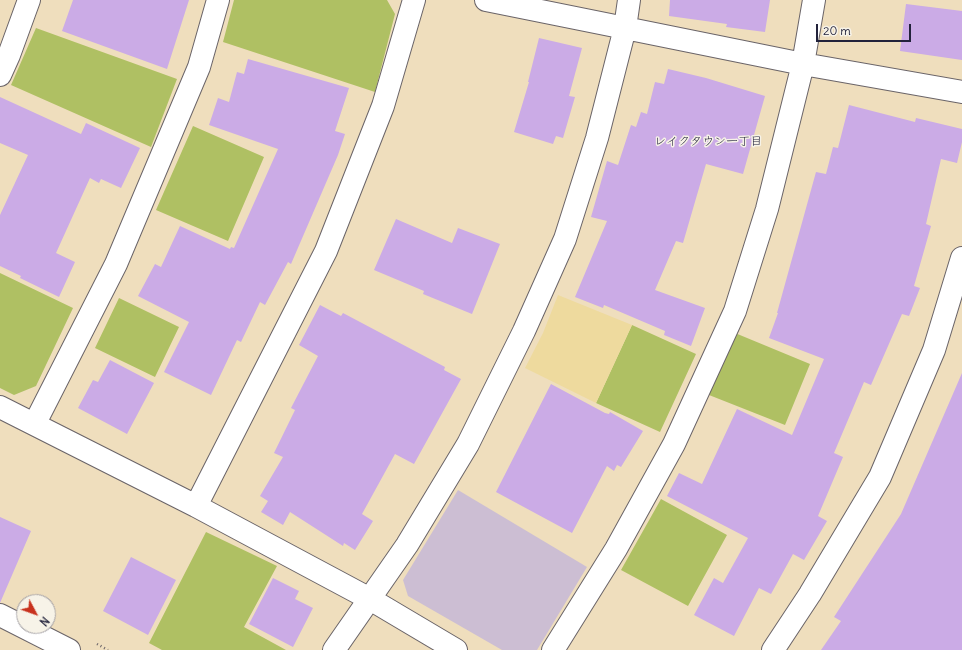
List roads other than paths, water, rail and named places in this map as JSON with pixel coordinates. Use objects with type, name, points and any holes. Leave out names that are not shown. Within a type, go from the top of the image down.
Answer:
[{"type":"street","points":[[0,75],[29,0]]},
{"type":"street","points":[[35,423],[116,264],[199,67],[218,0]]},
{"type":"street","points":[[196,506],[326,251],[383,106],[414,0]]},
{"type":"street","points":[[486,0],[802,64],[962,92]]},
{"type":"street","points":[[334,650],[407,545],[468,444],[524,331],[565,239],[596,138],[625,28],[629,0]]},
{"type":"street","points":[[553,650],[616,549],[674,444],[734,311],[767,209],[802,64],[814,0]]},
{"type":"street","points":[[773,650],[810,594],[880,477],[934,350],[962,258]]},
{"type":"street","points":[[0,407],[35,423],[196,506],[370,599],[456,650]]},
{"type":"street","points":[[0,615],[69,650]]},
{"type":"district","name":"レイクタウン一丁目","points":[[708,142]]}]
